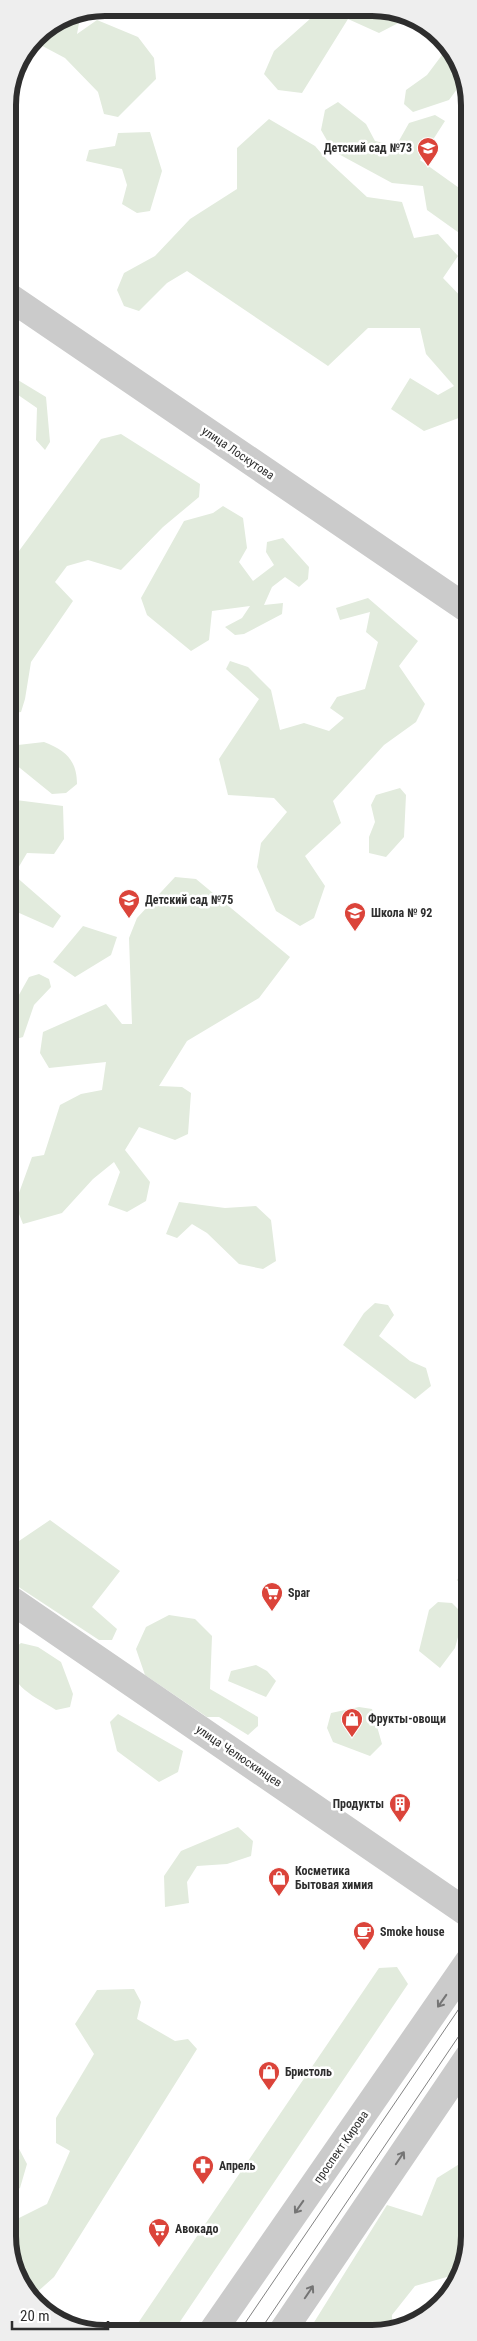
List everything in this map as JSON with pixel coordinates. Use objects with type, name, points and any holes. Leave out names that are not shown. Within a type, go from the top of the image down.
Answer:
[{"type":"street","name":"улица Лоскутова","points":[[16,301],[461,605]]},
{"type":"street","name":"улица Челюскинцев","points":[[16,1603],[461,1909]]},
{"type":"street","name":"проспект Кирова","points":[[217,2325],[461,1973]]},
{"type":"street","points":[[287,2325],[461,2068]]},
{"type":"shaded area","points":[[313,16],[372,16],[401,21],[379,33],[348,19],[302,93],[278,90],[264,74],[274,51]]},
{"type":"shaded area","points":[[80,20],[77,34],[97,20],[138,37],[154,58],[156,79],[118,117],[104,114],[98,92],[65,58],[40,45],[56,31],[71,23]]},
{"type":"shaded area","points":[[444,53],[452,66],[459,87],[449,100],[413,112],[404,104],[406,90],[427,75]]},
{"type":"shaded area","points":[[338,102],[366,124],[375,141],[396,146],[409,123],[435,115],[445,121],[420,160],[461,189],[461,234],[427,210],[423,186],[392,183],[333,151],[321,130],[325,110]]},
{"type":"shaded area","points":[[269,119],[315,146],[328,161],[367,197],[402,202],[414,238],[438,234],[458,256],[443,278],[461,297],[461,417],[424,431],[391,409],[410,378],[438,395],[454,386],[426,354],[420,328],[368,328],[328,366],[187,271],[167,283],[139,311],[124,306],[117,290],[124,273],[155,256],[190,219],[237,189],[237,148]]},
{"type":"shaded area","points":[[150,132],[162,171],[150,211],[137,213],[122,204],[127,185],[122,169],[86,161],[89,150],[115,146],[118,133]]},
{"type":"shaded area","points":[[16,379],[46,397],[50,442],[45,450],[36,440],[37,408],[16,394]]},
{"type":"shaded area","points":[[121,434],[200,484],[199,497],[163,527],[121,570],[88,560],[67,566],[55,582],[73,601],[31,662],[25,699],[21,712],[16,713],[16,555],[101,439]]},
{"type":"shaded area","points":[[223,506],[243,518],[247,548],[239,562],[253,581],[274,565],[266,552],[267,542],[283,538],[309,567],[308,579],[299,587],[285,577],[272,587],[264,605],[283,603],[282,614],[244,634],[235,635],[225,627],[242,618],[250,606],[212,611],[209,640],[191,651],[147,615],[141,598],[184,521],[213,513]]},
{"type":"shaded area","points":[[368,598],[418,641],[399,666],[425,704],[416,722],[384,745],[333,801],[341,823],[305,856],[325,886],[314,918],[300,926],[276,911],[257,867],[261,843],[287,812],[274,798],[228,795],[219,759],[259,699],[226,669],[230,661],[248,667],[271,690],[280,730],[304,723],[329,731],[344,718],[330,708],[337,697],[365,689],[378,642],[366,632],[370,612],[340,620],[336,608]]},
{"type":"shaded area","points":[[44,742],[64,752],[75,768],[77,784],[66,793],[52,794],[16,765],[16,748],[18,745]]},
{"type":"shaded area","points":[[400,788],[406,795],[404,837],[386,857],[369,853],[369,837],[375,822],[371,805],[376,795]]},
{"type":"shaded area","points":[[16,800],[63,806],[64,839],[54,854],[27,853],[16,872]]},
{"type":"shaded area","points":[[16,877],[61,916],[53,928],[16,912]]},
{"type":"shaded area","points":[[175,877],[196,879],[290,957],[259,998],[187,1041],[159,1086],[182,1087],[191,1093],[188,1134],[175,1140],[139,1127],[125,1150],[150,1182],[146,1201],[127,1212],[108,1205],[120,1172],[114,1162],[93,1179],[62,1213],[23,1224],[16,1206],[16,1201],[32,1157],[44,1155],[60,1105],[81,1094],[102,1090],[106,1062],[49,1068],[40,1053],[43,1032],[106,1004],[122,1024],[132,1024],[129,938],[137,918]]},
{"type":"shaded area","points":[[83,926],[117,937],[111,955],[75,977],[53,962]]},
{"type":"shaded area","points":[[39,974],[49,979],[51,987],[34,1005],[23,1037],[16,1039],[16,1000],[29,977]]},
{"type":"shaded area","points":[[179,1202],[225,1208],[256,1206],[271,1220],[276,1261],[263,1269],[239,1264],[207,1233],[192,1224],[177,1238],[166,1234]]},
{"type":"shaded area","points":[[375,1303],[388,1305],[394,1315],[379,1336],[410,1361],[426,1368],[431,1386],[415,1399],[343,1345],[364,1313]]},
{"type":"shaded area","points":[[50,1520],[120,1571],[92,1607],[117,1629],[112,1640],[99,1640],[16,1585],[16,1541],[19,1541]]},
{"type":"shaded area","points":[[461,1574],[461,1585],[457,1580]]},
{"type":"shaded area","points":[[438,1602],[452,1603],[461,1612],[461,1626],[455,1648],[440,1668],[419,1651],[429,1610]]},
{"type":"shaded area","points":[[169,1615],[195,1619],[212,1636],[210,1689],[258,1717],[258,1726],[248,1735],[219,1717],[207,1717],[145,1675],[136,1649],[146,1627]]},
{"type":"shaded area","points":[[21,1643],[38,1647],[61,1662],[73,1694],[70,1707],[56,1710],[22,1688],[16,1681],[16,1647]]},
{"type":"shaded area","points":[[256,1665],[267,1671],[276,1681],[266,1697],[228,1681],[231,1671]]},
{"type":"shaded area","points":[[359,1707],[372,1709],[382,1744],[370,1756],[333,1742],[327,1728],[331,1713]]},
{"type":"shaded area","points":[[118,1714],[183,1751],[178,1772],[159,1782],[117,1751],[110,1722]]},
{"type":"shaded area","points":[[238,1827],[253,1841],[251,1856],[227,1864],[197,1866],[187,1882],[189,1903],[165,1907],[164,1876],[181,1851]]},
{"type":"shaded area","points":[[397,1967],[408,1984],[178,2325],[137,2325],[379,1968]]},
{"type":"shaded area","points":[[134,1989],[141,2002],[137,2019],[175,2041],[188,2039],[197,2049],[54,2277],[37,2292],[25,2275],[19,2259],[16,2220],[47,2204],[70,2151],[56,2143],[56,2118],[94,2054],[75,2024],[97,1990]]},
{"type":"shaded area","points":[[16,2145],[27,2164],[20,2188],[16,2191]]},
{"type":"shaded area","points":[[461,2163],[461,2242],[458,2259],[452,2276],[415,2286],[392,2315],[392,2322],[372,2325],[312,2325],[387,2205],[422,2216],[437,2178]]},
{"type":"tram line","points":[[244,2325],[461,2006]]},
{"type":"tram line","points":[[264,2325],[461,2033]]},
{"type":"place","name":"Детский сад №73","points":[[428,167]]},
{"type":"place","name":"Детский сад №75","points":[[129,919]]},
{"type":"place","name":"Школа № 92","points":[[355,932]]},
{"type":"place","name":"Spar","points":[[272,1612]]},
{"type":"place","name":"Фрукты-овощи","points":[[352,1738]]},
{"type":"place","name":"Продукты","points":[[400,1823]]},
{"type":"place","name":"Косметика Бытовая химия","points":[[279,1897]]},
{"type":"place","name":"Smoke house","points":[[364,1951]]},
{"type":"place","name":"Бристоль","points":[[269,2091]]},
{"type":"place","name":"Апрель","points":[[203,2185]]},
{"type":"place","name":"Авокадо","points":[[159,2248]]}]
